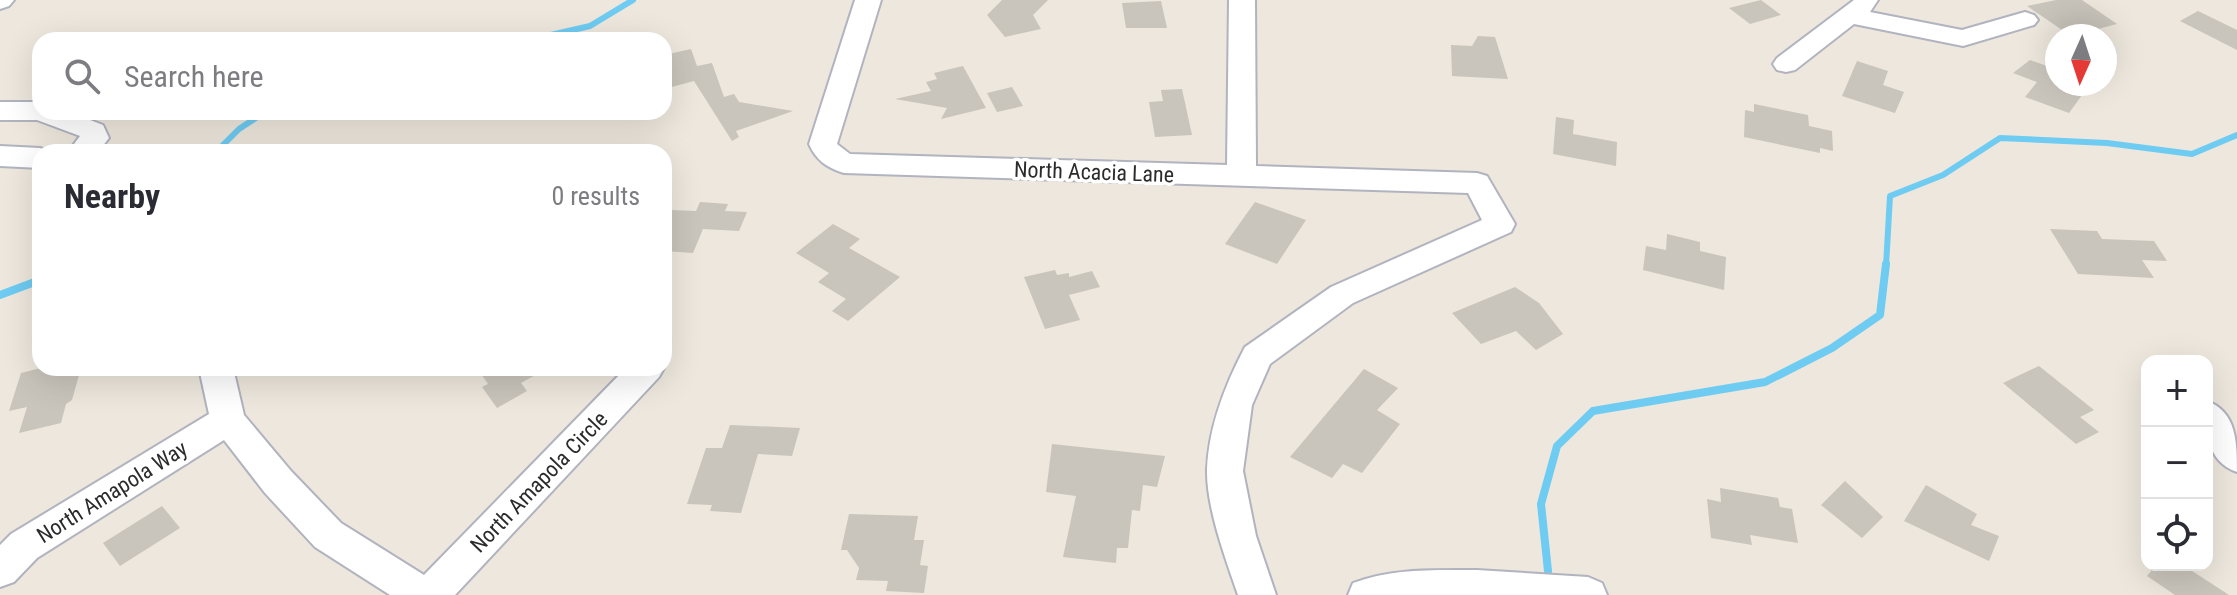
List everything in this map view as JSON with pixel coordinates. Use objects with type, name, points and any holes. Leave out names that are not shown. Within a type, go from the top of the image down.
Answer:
[{"type":"street","name":"North Acacia Lane","points":[[868,0],[823,144],[827,152],[844,163],[1477,183],[1500,224],[1342,295],[1257,356],[1235,405],[1225,471],[1237,536],[1257,595]]},
{"type":"street","points":[[1241,177],[1242,0]]},
{"type":"street","points":[[1786,64],[1860,8],[1963,38],[2025,20]]},
{"type":"street","points":[[0,111],[32,112]]},
{"type":"street","points":[[63,120],[93,131],[95,138],[89,144]]},
{"type":"street","points":[[0,156],[32,158]]},
{"type":"street","points":[[218,376],[228,420],[278,482],[328,535],[423,595]]},
{"type":"street","name":"North Amapola Circle","points":[[430,595],[639,376]]},
{"type":"street","name":"North Amapola Way","points":[[0,570],[24,546],[228,420]]},
{"type":"street","points":[[2213,423],[2237,457]]},
{"type":"street","points":[[1367,595],[1456,589],[1534,590],[1588,595]]},
{"type":"building","points":[[1002,0],[1048,0],[1033,15],[1041,29],[1005,37],[987,15]]},
{"type":"building","points":[[1761,0],[1781,15],[1750,24],[1729,8]]},
{"type":"building","points":[[2056,0],[2082,0],[2117,24],[2053,24],[2027,6]]},
{"type":"building","points":[[1161,1],[1167,28],[1126,28],[1122,3]]},
{"type":"building","points":[[2198,11],[2237,30],[2237,50],[2180,21]]},
{"type":"building","points":[[1478,36],[1495,37],[1508,79],[1452,76],[1451,45],[1472,46]]},
{"type":"building","points":[[691,49],[697,66],[712,63],[724,97],[734,94],[739,102],[793,111],[736,131],[739,137],[732,141],[694,81],[672,87],[672,53]]},
{"type":"building","points":[[2030,60],[2045,65],[2045,96],[2081,96],[2069,113],[2025,97],[2037,82],[2013,73]]},
{"type":"building","points":[[1857,61],[1888,71],[1883,85],[1904,92],[1895,113],[1842,96]]},
{"type":"building","points":[[963,66],[986,108],[941,119],[947,108],[895,99],[931,91],[926,82],[937,79],[934,73]]},
{"type":"building","points":[[1012,87],[1023,106],[997,112],[987,93]]},
{"type":"building","points":[[1182,89],[1192,135],[1155,137],[1149,102],[1163,101],[1161,90]]},
{"type":"building","points":[[1754,104],[1808,115],[1809,126],[1832,131],[1833,151],[1820,148],[1820,153],[1744,137],[1745,110],[1754,112]]},
{"type":"building","points":[[1556,117],[1574,120],[1573,134],[1617,142],[1616,166],[1553,154]]},
{"type":"building","points":[[700,202],[728,204],[725,211],[747,212],[739,231],[703,229],[693,253],[672,252],[672,210],[696,211]]},
{"type":"building","points":[[1255,202],[1306,220],[1277,264],[1225,244]]},
{"type":"building","points":[[833,224],[860,239],[849,248],[900,277],[848,321],[832,311],[846,299],[818,282],[829,273],[796,253]]},
{"type":"building","points":[[2050,229],[2097,231],[2102,239],[2154,241],[2167,261],[2142,260],[2154,278],[2078,274]]},
{"type":"building","points":[[1667,234],[1700,242],[1700,251],[1726,257],[1724,290],[1643,270],[1646,246],[1666,250]]},
{"type":"building","points":[[1055,270],[1057,275],[1069,273],[1069,277],[1092,271],[1100,287],[1069,295],[1080,320],[1045,329],[1024,277]]},
{"type":"building","points":[[1515,287],[1539,303],[1563,334],[1536,350],[1516,331],[1481,344],[1452,313]]},
{"type":"building","points":[[2039,366],[2094,410],[2080,417],[2099,432],[2076,444],[2003,383]]},
{"type":"building","points":[[1364,369],[1398,388],[1377,410],[1400,424],[1362,473],[1343,464],[1332,478],[1290,457]]},
{"type":"building","points":[[32,370],[32,376],[79,376],[61,423],[19,433],[27,407],[9,411],[21,373]]},
{"type":"building","points":[[482,376],[534,376],[521,383],[527,391],[497,408],[482,387],[488,384]]},
{"type":"building","points":[[730,425],[800,428],[792,456],[758,454],[741,513],[710,511],[712,505],[687,504],[706,448],[722,448]]},
{"type":"building","points":[[1052,444],[1165,456],[1157,487],[1143,485],[1140,511],[1132,510],[1128,548],[1117,548],[1116,563],[1063,557],[1076,496],[1046,492]]},
{"type":"building","points":[[1845,481],[1883,517],[1862,538],[1821,505]]},
{"type":"building","points":[[1926,485],[1977,514],[1971,525],[1999,536],[1989,561],[1904,521]]},
{"type":"building","points":[[1720,488],[1778,498],[1780,507],[1792,509],[1798,543],[1750,535],[1752,545],[1711,538],[1707,499],[1721,502]]},
{"type":"building","points":[[162,506],[180,528],[120,566],[103,543]]},
{"type":"building","points":[[849,514],[918,516],[914,540],[924,540],[920,565],[928,566],[924,593],[886,591],[888,581],[856,580],[859,568],[847,550],[841,550]]},
{"type":"building","points":[[2151,571],[2192,571],[2229,595],[2175,595],[2147,576]]},
{"type":"waterway","points":[[564,32],[590,26],[633,0]]},
{"type":"waterway","points":[[224,144],[253,120]]},
{"type":"waterway","points":[[1886,266],[1890,196],[1943,175],[2000,138],[2107,143],[2192,154],[2237,135]]},
{"type":"waterway","points":[[1548,571],[1541,504],[1557,446],[1593,411],[1765,382],[1832,348],[1880,315],[1886,264]]},
{"type":"waterway","points":[[0,295],[32,283]]}]
